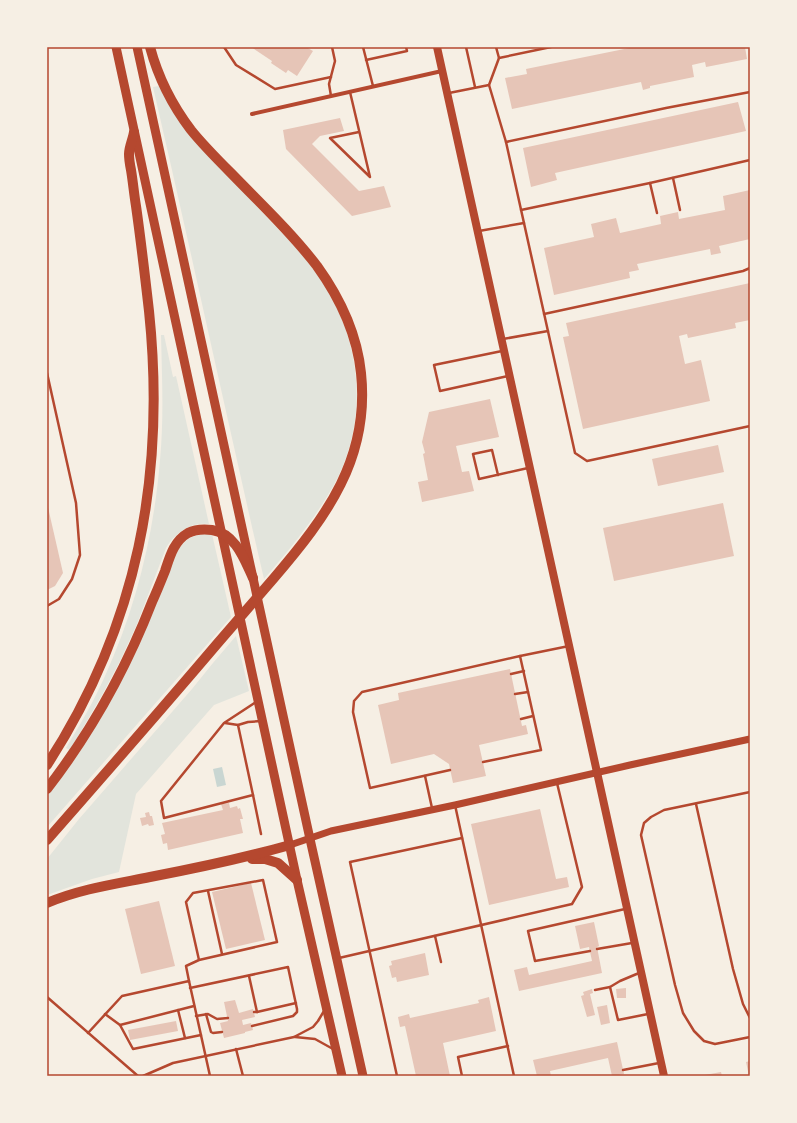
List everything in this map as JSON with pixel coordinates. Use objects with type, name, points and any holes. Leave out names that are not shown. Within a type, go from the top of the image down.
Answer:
[{"type":"highway","points":[[116,47],[297,880],[342,1076]]},
{"type":"highway","points":[[137,47],[363,1076]]},
{"type":"highway","points":[[47,840],[210,653],[311,534],[336,494],[349,468],[357,441],[361,418],[362,392],[360,367],[354,339],[346,315],[334,292],[314,262],[297,242],[207,148],[187,124],[160,77],[150,47]]},
{"type":"highway","points":[[47,765],[84,700],[114,634],[135,564],[143,529],[148,493],[154,427],[153,367],[145,277],[129,154],[134,132]]},
{"type":"highway","points":[[47,789],[76,750],[119,678],[143,625],[175,545],[184,536],[195,530],[209,530],[222,533],[234,542],[253,578]]},
{"type":"highway","points":[[47,903],[91,888],[155,876],[290,845]]},
{"type":"highway","points":[[238,858],[264,858],[273,861],[282,866],[297,880]]},
{"type":"main road","points":[[437,47],[664,1076]]},
{"type":"street","points":[[252,114],[442,71]]},
{"type":"street","points":[[290,845],[331,831],[750,739]]},
{"type":"lane","points":[[224,47],[236,65],[275,89],[331,77]]},
{"type":"lane","points":[[331,96],[329,84],[336,61],[332,47]]},
{"type":"lane","points":[[363,47],[373,87]]},
{"type":"lane","points":[[366,60],[407,51],[406,47]]},
{"type":"lane","points":[[466,47],[475,87]]},
{"type":"lane","points":[[496,47],[499,58],[489,85],[506,142],[575,453],[588,461],[750,426]]},
{"type":"lane","points":[[499,58],[551,47]]},
{"type":"lane","points":[[447,93],[489,85]]},
{"type":"lane","points":[[350,92],[370,177],[330,138],[359,132]]},
{"type":"lane","points":[[506,142],[750,92]]},
{"type":"lane","points":[[521,210],[750,160]]},
{"type":"lane","points":[[673,178],[680,210]]},
{"type":"lane","points":[[650,183],[657,213]]},
{"type":"lane","points":[[478,231],[524,223]]},
{"type":"lane","points":[[544,314],[743,271],[750,268]]},
{"type":"lane","points":[[502,340],[548,331]]},
{"type":"lane","points":[[504,350],[434,365],[440,391],[510,376]]},
{"type":"lane","points":[[47,373],[76,503],[80,556],[68,586],[59,599],[47,606]]},
{"type":"lane","points":[[498,475],[492,450],[473,454],[479,479],[498,475],[530,468]]},
{"type":"lane","points":[[450,770],[370,788],[353,712],[354,701],[362,692],[569,646]]},
{"type":"lane","points":[[483,762],[541,750],[520,656]]},
{"type":"lane","points":[[511,674],[524,671]]},
{"type":"lane","points":[[515,694],[528,692]]},
{"type":"lane","points":[[253,795],[164,818],[161,801],[224,723],[258,700]]},
{"type":"lane","points":[[521,719],[533,716]]},
{"type":"lane","points":[[224,723],[238,725],[248,722],[263,721]]},
{"type":"lane","points":[[238,725],[260,834]]},
{"type":"lane","points":[[425,776],[433,809]]},
{"type":"lane","points":[[337,959],[572,904],[582,887],[557,782]]},
{"type":"lane","points":[[750,792],[664,810],[651,816],[644,823],[641,835],[675,985],[684,1013],[694,1031],[704,1041],[715,1044],[750,1037]]},
{"type":"lane","points":[[696,804],[733,969],[743,1004],[750,1018]]},
{"type":"lane","points":[[455,805],[514,1076]]},
{"type":"lane","points":[[397,1076],[350,862],[462,838]]},
{"type":"lane","points":[[199,960],[186,902],[193,893],[263,880],[277,942],[199,960],[186,966],[210,1076]]},
{"type":"lane","points":[[208,891],[222,954]]},
{"type":"lane","points":[[590,951],[535,962],[528,931],[627,908]]},
{"type":"lane","points":[[435,936],[441,962]]},
{"type":"lane","points":[[597,949],[635,942]]},
{"type":"lane","points":[[190,988],[288,967],[297,1012],[293,1016],[252,1026]]},
{"type":"lane","points":[[595,990],[610,987],[641,972]]},
{"type":"lane","points":[[249,976],[256,1012],[296,1003]]},
{"type":"lane","points":[[88,1033],[122,996],[189,981]]},
{"type":"lane","points":[[610,987],[618,1020],[650,1013]]},
{"type":"lane","points":[[47,997],[138,1076]]},
{"type":"lane","points":[[143,1076],[173,1063],[294,1037],[313,1027],[326,1005]]},
{"type":"lane","points":[[120,1025],[194,1006]]},
{"type":"lane","points":[[178,1010],[185,1038]]},
{"type":"lane","points":[[106,1014],[120,1025],[133,1049],[201,1035]]},
{"type":"lane","points":[[206,1014],[211,1032],[213,1034],[222,1032]]},
{"type":"lane","points":[[196,1016],[210,1014],[217,1019],[228,1018]]},
{"type":"lane","points":[[294,1037],[315,1039],[336,1051]]},
{"type":"lane","points":[[462,1076],[458,1057],[508,1046]]},
{"type":"lane","points":[[236,1049],[243,1076]]},
{"type":"lane","points":[[623,1070],[661,1062]]},
{"type":"shaded area","points":[[159,86],[250,199],[296,249],[322,281],[335,303],[345,327],[352,352],[356,377],[357,402],[354,428],[348,453],[338,477],[322,504],[294,543],[264,579],[153,87]]},
{"type":"shaded area","points":[[161,335],[164,335],[173,377],[176,376],[209,524],[189,527],[179,533],[166,548],[137,624],[120,661],[70,750],[66,748],[96,695],[126,624],[142,570],[148,543],[157,488],[162,429]]},
{"type":"shaded area","points":[[206,533],[212,534],[231,617],[47,827],[47,796],[83,746],[175,554],[188,540]]},
{"type":"shaded area","points":[[236,636],[249,691],[214,705],[136,794],[119,872],[92,879],[47,895],[47,859],[79,819]]},
{"type":"shaded area","points":[[222,767],[226,785],[217,787],[213,769]]},
{"type":"building","points":[[251,47],[306,47],[313,51],[297,76],[288,70],[286,73],[271,63],[272,61]]},
{"type":"building","points":[[634,47],[745,47],[747,59],[706,67],[705,62],[692,65],[694,77],[650,86],[650,88],[643,90],[641,82],[512,109],[505,78],[527,74],[526,69]]},
{"type":"building","points":[[738,102],[746,131],[555,173],[557,180],[531,187],[523,148]]},
{"type":"building","points":[[340,118],[344,131],[320,136],[312,144],[359,191],[384,186],[391,207],[352,216],[286,149],[283,130]]},
{"type":"building","points":[[750,190],[750,239],[719,246],[721,253],[711,255],[710,249],[637,264],[639,270],[629,272],[630,278],[554,295],[544,248],[594,237],[591,224],[616,218],[620,233],[661,224],[660,216],[678,212],[679,219],[725,210],[723,196]]},
{"type":"building","points":[[750,283],[750,320],[735,323],[736,328],[688,338],[687,334],[679,336],[685,364],[701,360],[710,401],[583,429],[563,337],[569,336],[566,323]]},
{"type":"building","points":[[490,399],[499,437],[456,446],[462,472],[469,471],[474,491],[422,502],[418,482],[428,480],[423,454],[425,453],[422,442],[429,412]]},
{"type":"building","points":[[718,445],[724,472],[658,486],[652,459]]},
{"type":"building","points":[[47,503],[63,573],[55,586],[47,590]]},
{"type":"building","points":[[723,503],[734,556],[614,581],[603,528]]},
{"type":"building","points":[[510,669],[522,726],[526,725],[528,734],[479,745],[486,776],[453,783],[449,764],[434,754],[391,764],[378,705],[399,700],[398,693]]},
{"type":"building","points":[[229,803],[230,808],[237,806],[238,809],[240,808],[243,819],[240,819],[243,833],[168,850],[167,843],[163,844],[161,835],[165,834],[162,823],[223,810],[221,804]]},
{"type":"building","points":[[540,809],[556,879],[567,877],[569,887],[489,905],[471,824]]},
{"type":"building","points":[[149,812],[150,816],[152,816],[154,825],[149,826],[148,824],[142,826],[140,818],[146,817],[145,813]]},
{"type":"building","points":[[251,883],[265,940],[226,949],[212,892]]},
{"type":"building","points":[[159,901],[175,966],[141,974],[125,909]]},
{"type":"building","points":[[594,922],[599,946],[597,947],[602,973],[519,991],[514,970],[527,967],[529,975],[592,961],[589,947],[580,949],[575,926]]},
{"type":"building","points":[[425,953],[429,975],[397,982],[396,977],[392,978],[389,966],[392,965],[391,961]]},
{"type":"building","points":[[626,988],[626,998],[617,998],[616,989]]},
{"type":"building","points":[[592,989],[593,993],[590,994],[595,1015],[587,1017],[581,996],[584,995],[583,992]]},
{"type":"building","points":[[489,997],[496,1031],[443,1043],[450,1076],[416,1076],[405,1026],[400,1027],[398,1017],[409,1014],[410,1018],[479,1003],[478,1000]]},
{"type":"building","points":[[235,1000],[239,1013],[253,1009],[255,1017],[242,1020],[243,1025],[251,1023],[253,1030],[224,1038],[220,1023],[228,1021],[224,1002]]},
{"type":"building","points":[[607,1005],[610,1023],[601,1025],[597,1007]]},
{"type":"building","points":[[176,1021],[178,1031],[130,1040],[128,1030]]},
{"type":"building","points":[[617,1042],[624,1074],[612,1076],[608,1058],[550,1071],[551,1076],[537,1076],[533,1060]]},
{"type":"building","points":[[750,1061],[750,1076],[749,1076],[746,1062]]},
{"type":"building","points":[[721,1072],[722,1076],[705,1076],[705,1075]]}]
